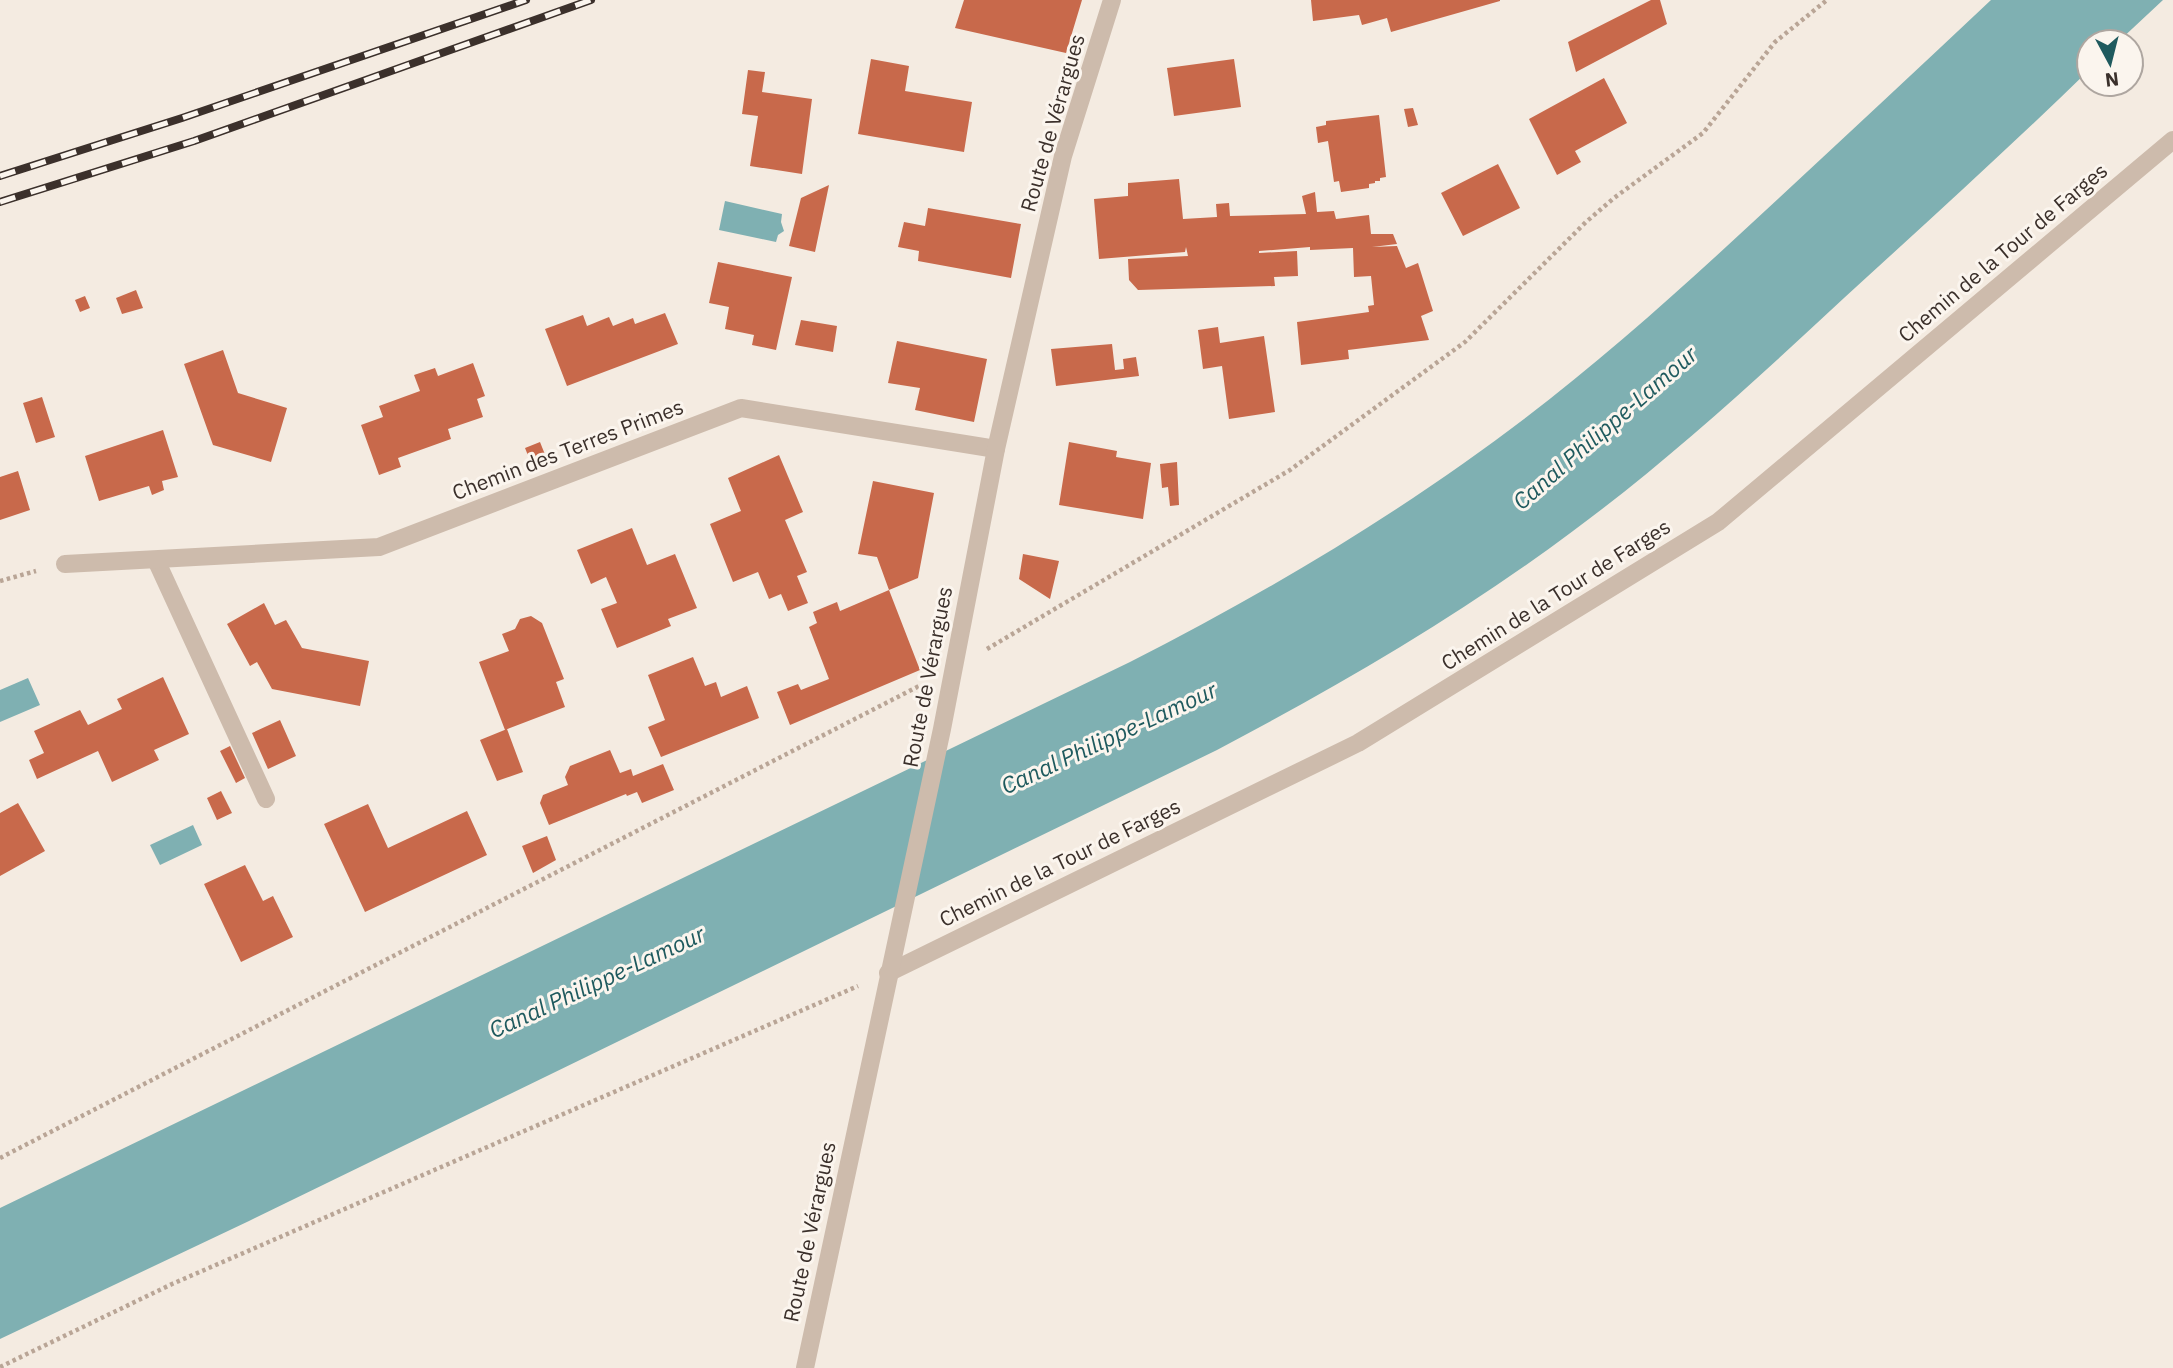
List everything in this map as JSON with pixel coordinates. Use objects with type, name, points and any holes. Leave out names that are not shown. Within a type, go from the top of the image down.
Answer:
[{"type":"street","name":"Route de Vérargues","points":[[805,1368],[942,729],[996,449],[1063,156],[1112,0]]},
{"type":"street","name":"Chemin de la Tour de Farges","points":[[888,973],[1358,743],[1718,522],[2173,140]]},
{"type":"street","name":"Chemin des Terres Primes","points":[[65,564],[379,547],[741,408],[996,449]]},
{"type":"street","points":[[156,560],[266,799]]},
{"type":"path","points":[[0,1158],[954,669],[1290,470],[1465,342],[1586,222],[1614,198],[1703,133],[1775,43],[1827,0]]},
{"type":"path","points":[[0,582],[10,577],[65,564]]},
{"type":"path","points":[[0,1367],[172,1284],[888,973]]},
{"type":"water","name":"Canal Philippe-Lamour","points":[[1991,0],[2163,0],[2133,28],[2075,28],[2075,84],[2029,128],[1778,359],[1644,476],[1531,562],[1444,620],[1309,700],[1217,750],[249,1221],[0,1339],[0,1208],[1130,662],[1259,593],[1424,491],[1506,433],[1626,336]]},
{"type":"water","points":[[725,201],[782,214],[784,231],[778,235],[776,242],[719,230]]},
{"type":"water","points":[[28,678],[40,705],[0,722],[0,690]]},
{"type":"water","points":[[193,825],[202,845],[160,865],[150,845]]},
{"type":"building","points":[[964,0],[1082,0],[1066,53],[955,28]]},
{"type":"building","points":[[1311,0],[1500,1],[1391,32],[1387,18],[1362,25],[1359,15],[1313,21]]},
{"type":"building","points":[[1651,0],[1660,0],[1667,24],[1576,72],[1568,42]]},
{"type":"building","points":[[871,59],[909,66],[905,91],[972,102],[964,152],[858,134]]},
{"type":"building","points":[[1234,59],[1241,107],[1174,116],[1167,68]]},
{"type":"building","points":[[748,70],[765,72],[762,92],[812,99],[802,174],[750,166],[758,116],[742,114]]},
{"type":"building","points":[[1604,78],[1627,123],[1575,151],[1581,162],[1557,175],[1529,119]]},
{"type":"building","points":[[1413,108],[1418,125],[1408,127],[1404,109]]},
{"type":"building","points":[[1379,115],[1386,177],[1369,184],[1369,188],[1341,192],[1339,181],[1334,182],[1328,141],[1318,143],[1316,127],[1326,125],[1326,121]]},
{"type":"building","points":[[1498,164],[1520,208],[1463,236],[1441,193]]},
{"type":"building","points":[[1179,179],[1183,219],[1217,217],[1216,204],[1229,203],[1230,216],[1306,214],[1302,196],[1315,192],[1317,212],[1334,211],[1336,219],[1369,215],[1371,234],[1393,234],[1397,244],[1372,247],[1397,246],[1406,268],[1418,263],[1433,311],[1421,316],[1429,340],[1348,350],[1349,359],[1301,365],[1297,322],[1369,312],[1368,306],[1374,305],[1371,276],[1354,277],[1353,248],[1310,250],[1310,247],[1259,251],[1297,251],[1298,276],[1274,277],[1275,286],[1138,290],[1129,280],[1128,259],[1188,256],[1186,247],[1185,252],[1099,259],[1094,199],[1128,196],[1128,183]]},
{"type":"building","points":[[829,185],[815,252],[789,246],[801,198]]},
{"type":"building","points":[[928,208],[1021,224],[1011,278],[918,261],[919,251],[898,247],[904,222],[925,226]]},
{"type":"building","points":[[718,262],[792,277],[776,350],[752,345],[754,335],[725,329],[729,307],[709,303]]},
{"type":"building","points":[[136,290],[143,308],[122,314],[116,298]]},
{"type":"building","points":[[85,296],[90,308],[80,312],[75,300]]},
{"type":"building","points":[[665,313],[678,344],[567,386],[545,329],[583,315],[587,326],[609,317],[613,326],[633,318],[635,324]]},
{"type":"building","points":[[801,320],[837,326],[833,352],[795,345]]},
{"type":"building","points":[[1218,327],[1220,343],[1264,336],[1275,412],[1229,419],[1222,366],[1203,369],[1198,330]]},
{"type":"building","points":[[897,341],[987,359],[974,422],[915,410],[920,388],[888,383]]},
{"type":"building","points":[[1112,344],[1115,370],[1124,369],[1123,359],[1136,357],[1139,376],[1056,386],[1051,349]]},
{"type":"building","points":[[223,350],[238,393],[287,408],[271,462],[213,445],[184,364]]},
{"type":"building","points":[[473,363],[485,396],[477,399],[483,417],[448,429],[451,439],[398,458],[401,467],[379,475],[361,425],[383,417],[379,406],[420,391],[414,375],[435,368],[438,376]]},
{"type":"building","points":[[42,397],[55,437],[36,443],[23,403]]},
{"type":"building","points":[[163,430],[178,477],[162,481],[164,490],[152,495],[149,486],[99,501],[85,456]]},
{"type":"building","points":[[540,442],[546,457],[531,463],[525,448]]},
{"type":"building","points":[[1069,442],[1117,451],[1116,457],[1151,463],[1143,519],[1059,505]]},
{"type":"building","points":[[779,455],[803,512],[785,520],[807,572],[797,576],[808,603],[788,611],[781,594],[769,599],[758,572],[733,582],[710,524],[741,511],[728,478]]},
{"type":"building","points":[[1177,462],[1179,505],[1170,506],[1168,487],[1162,488],[1160,464]]},
{"type":"building","points":[[18,471],[30,510],[0,520],[0,477]]},
{"type":"building","points":[[873,481],[934,493],[918,578],[889,590],[877,557],[858,554]]},
{"type":"building","points":[[632,528],[647,565],[675,554],[697,608],[668,619],[671,626],[617,648],[601,609],[617,603],[606,577],[591,584],[577,550]]},
{"type":"building","points":[[1023,554],[1059,561],[1050,599],[1019,579]]},
{"type":"building","points":[[889,590],[920,670],[790,725],[777,692],[798,684],[801,690],[829,679],[809,627],[817,623],[813,612],[837,602],[840,611]]},
{"type":"building","points":[[264,603],[275,625],[286,620],[302,648],[369,661],[360,706],[272,689],[257,662],[250,666],[227,624]]},
{"type":"building","points":[[531,616],[542,623],[564,679],[556,682],[565,707],[505,730],[479,662],[509,651],[502,634],[515,629],[520,619]]},
{"type":"building","points":[[693,657],[705,686],[716,682],[721,697],[747,686],[759,718],[661,757],[648,727],[665,720],[648,675]]},
{"type":"building","points":[[163,677],[189,734],[154,750],[159,760],[112,782],[98,751],[37,779],[29,760],[44,753],[34,731],[80,710],[88,725],[122,709],[117,699]]},
{"type":"building","points":[[280,720],[296,756],[268,769],[252,733]]},
{"type":"building","points":[[507,729],[523,772],[497,781],[480,740]]},
{"type":"building","points":[[230,746],[245,778],[236,783],[220,751]]},
{"type":"building","points":[[610,750],[620,773],[631,769],[633,776],[663,764],[674,790],[642,803],[637,792],[627,796],[626,794],[549,825],[540,803],[543,795],[568,785],[565,777],[570,766]]},
{"type":"building","points":[[221,791],[232,813],[217,820],[207,798]]},
{"type":"building","points":[[18,803],[45,851],[0,876],[0,813]]},
{"type":"building","points":[[368,804],[388,848],[467,811],[487,855],[365,912],[324,824]]},
{"type":"building","points":[[547,836],[556,860],[533,873],[522,846]]},
{"type":"building","points":[[245,865],[263,901],[273,896],[293,937],[241,962],[204,884]]},
{"type":"railway","points":[[0,176],[182,118],[526,0]]},
{"type":"railway","points":[[0,202],[194,141],[591,0]]}]
